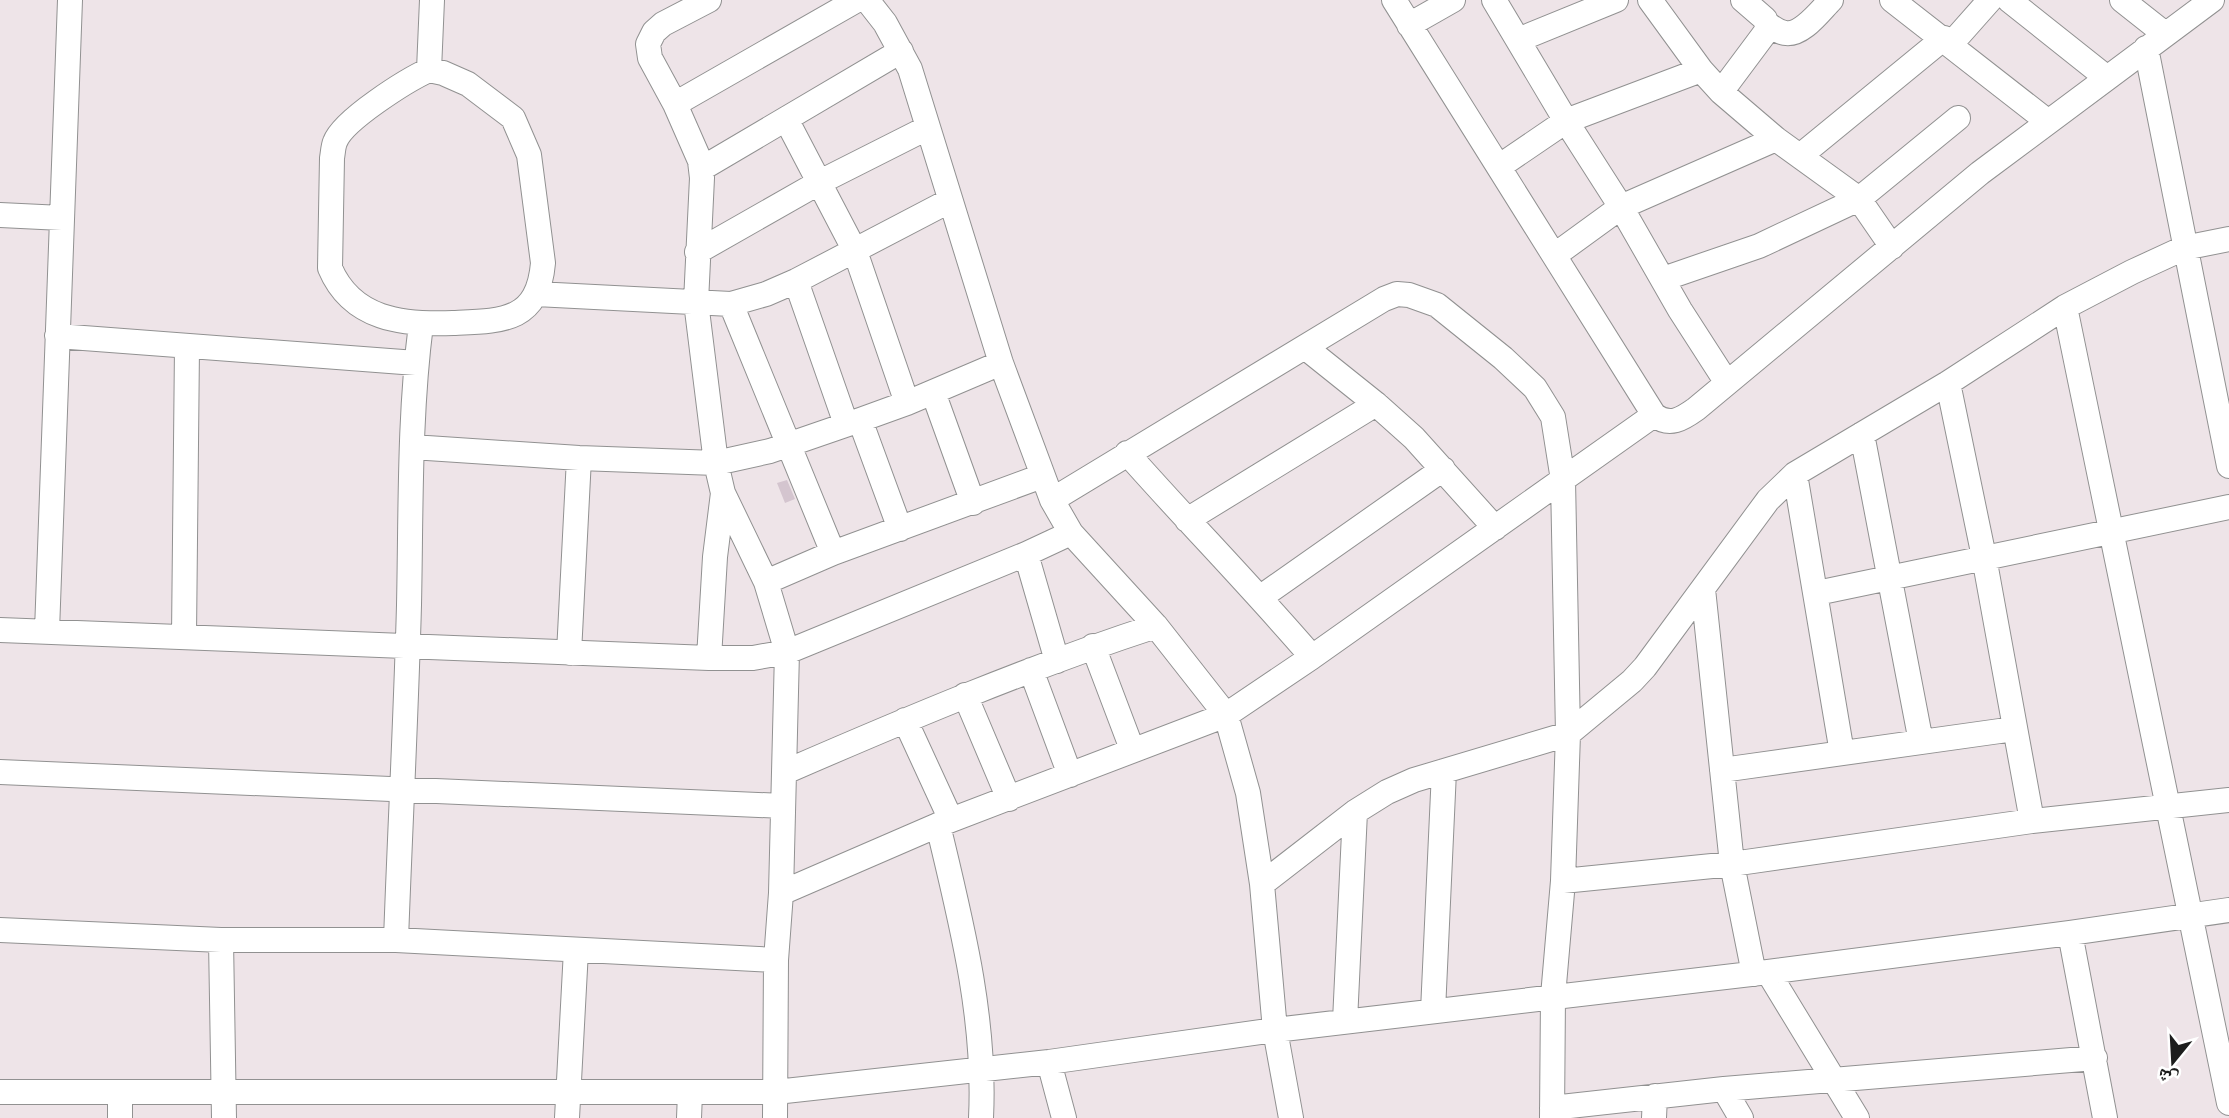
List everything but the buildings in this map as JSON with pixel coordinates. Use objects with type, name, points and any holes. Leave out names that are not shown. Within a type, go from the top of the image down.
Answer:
[{"type":"street","points":[[47,631],[70,0]]},
{"type":"street","points":[[429,70],[432,0]]},
{"type":"street","points":[[709,0],[663,24],[653,32],[648,44],[650,58],[675,104],[700,161],[696,302],[716,463],[723,493],[766,582],[787,652],[781,893],[776,960],[775,1118]]},
{"type":"street","points":[[675,104],[857,0]]},
{"type":"street","points":[[867,0],[885,23],[910,69],[1000,363],[1052,500],[1071,533],[1156,625],[1226,715],[1248,793],[1262,884],[1275,1030],[1291,1118]]},
{"type":"street","points":[[1394,0],[1654,415],[1666,422],[1678,420],[1696,409],[1980,173],[2212,0]]},
{"type":"street","points":[[1409,25],[1453,0]]},
{"type":"street","points":[[1494,0],[1727,383]]},
{"type":"street","points":[[1518,40],[1616,0]]},
{"type":"street","points":[[1650,0],[1701,70],[1721,92],[1776,139],[1859,199],[1892,247]]},
{"type":"street","points":[[1743,0],[1765,19],[1769,26],[1786,34],[1805,26],[1831,0]]},
{"type":"street","points":[[1892,0],[2047,121]]},
{"type":"street","points":[[1800,156],[1947,41],[1990,0]]},
{"type":"street","points":[[2008,0],[2107,78]]},
{"type":"street","points":[[2122,0],[2156,41],[2184,248],[2229,466]]},
{"type":"street","points":[[1721,92],[1766,34],[1769,26]]},
{"type":"street","points":[[701,169],[901,51]]},
{"type":"street","points":[[429,70],[468,84],[513,118],[529,155],[543,263],[542,278],[536,294],[525,308],[500,321],[421,324],[391,319],[368,311],[349,298],[336,283],[330,268],[332,158],[335,141],[345,127],[399,86],[429,70]]},
{"type":"street","points":[[1500,166],[1566,121],[1701,70]]},
{"type":"street","points":[[1663,279],[1759,246],[1859,199],[1958,118]]},
{"type":"street","points":[[786,119],[855,251],[907,403]]},
{"type":"street","points":[[697,252],[820,182],[927,128]]},
{"type":"street","points":[[1555,255],[1621,207],[1776,139]]},
{"type":"street","points":[[536,294],[731,304],[766,294],[796,281],[949,201]]},
{"type":"street","points":[[0,215],[62,218]]},
{"type":"street","points":[[1262,884],[1355,812],[1414,780],[1568,734],[1639,674],[1768,500],[1795,474],[1948,383],[2066,307],[2184,248],[2229,239]]},
{"type":"street","points":[[796,281],[853,422],[900,528]]},
{"type":"street","points":[[1052,500],[1384,299],[1397,294],[1422,298],[1437,306],[1503,358],[1535,388],[1553,417],[1563,480],[1568,734],[1563,881],[1553,996],[1552,1113],[1655,1107],[1724,1089],[2095,1058]]},
{"type":"street","points":[[731,304],[833,553]]},
{"type":"street","points":[[2066,307],[2229,1103]]},
{"type":"street","points":[[396,940],[408,646],[412,447],[416,363],[421,324]]},
{"type":"street","points":[[57,336],[416,363]]},
{"type":"street","points":[[184,636],[187,347]]},
{"type":"street","points":[[1306,348],[1377,404],[1443,469],[1495,528]]},
{"type":"street","points":[[412,447],[579,458],[716,463],[744,458],[790,444],[907,403],[1000,363]]},
{"type":"street","points":[[1948,383],[1984,557],[2032,821]]},
{"type":"street","points":[[933,392],[973,503]]},
{"type":"street","points":[[1187,520],[1377,404]]},
{"type":"street","points":[[781,893],[945,823],[1226,715],[1654,415]]},
{"type":"street","points":[[1862,434],[1921,742]]},
{"type":"street","points":[[1127,453],[1261,597],[1312,657]]},
{"type":"street","points":[[569,653],[579,458]]},
{"type":"street","points":[[1261,597],[1443,469]]},
{"type":"street","points":[[1795,474],[1842,753]]},
{"type":"street","points":[[766,582],[833,553],[1042,476]]},
{"type":"street","points":[[709,658],[715,557],[723,493]]},
{"type":"street","points":[[1817,593],[2229,507]]},
{"type":"street","points":[[0,630],[753,658],[787,652],[1071,533]]},
{"type":"street","points":[[1026,554],[1057,661]]},
{"type":"street","points":[[1703,589],[1732,864],[1761,973],[1857,1118]]},
{"type":"street","points":[[785,772],[965,695],[1156,625]]},
{"type":"street","points":[[1093,646],[1132,749]]},
{"type":"street","points":[[1031,670],[1070,775]]},
{"type":"street","points":[[965,695],[1009,799]]},
{"type":"street","points":[[905,720],[945,823],[967,947],[982,1069],[984,1116]]},
{"type":"street","points":[[1722,770],[2014,729]]},
{"type":"street","points":[[1433,1011],[1444,771]]},
{"type":"street","points":[[0,772],[783,806]]},
{"type":"street","points":[[1563,881],[1732,864],[2032,821],[2229,800]]},
{"type":"street","points":[[1345,1021],[1355,812]]},
{"type":"street","points":[[0,1092],[776,1092],[1049,1062],[1345,1021],[1761,973],[2229,910]]},
{"type":"street","points":[[0,930],[221,940],[396,940],[776,960]]},
{"type":"street","points":[[2070,933],[2105,1118]]},
{"type":"street","points":[[221,940],[224,1118]]},
{"type":"street","points":[[567,1118],[576,950]]},
{"type":"street","points":[[1049,1062],[1064,1118]]},
{"type":"street","points":[[1724,1089],[1741,1118]]},
{"type":"street","points":[[120,1093],[120,1118]]},
{"type":"street","points":[[689,1118],[690,1093]]}]
